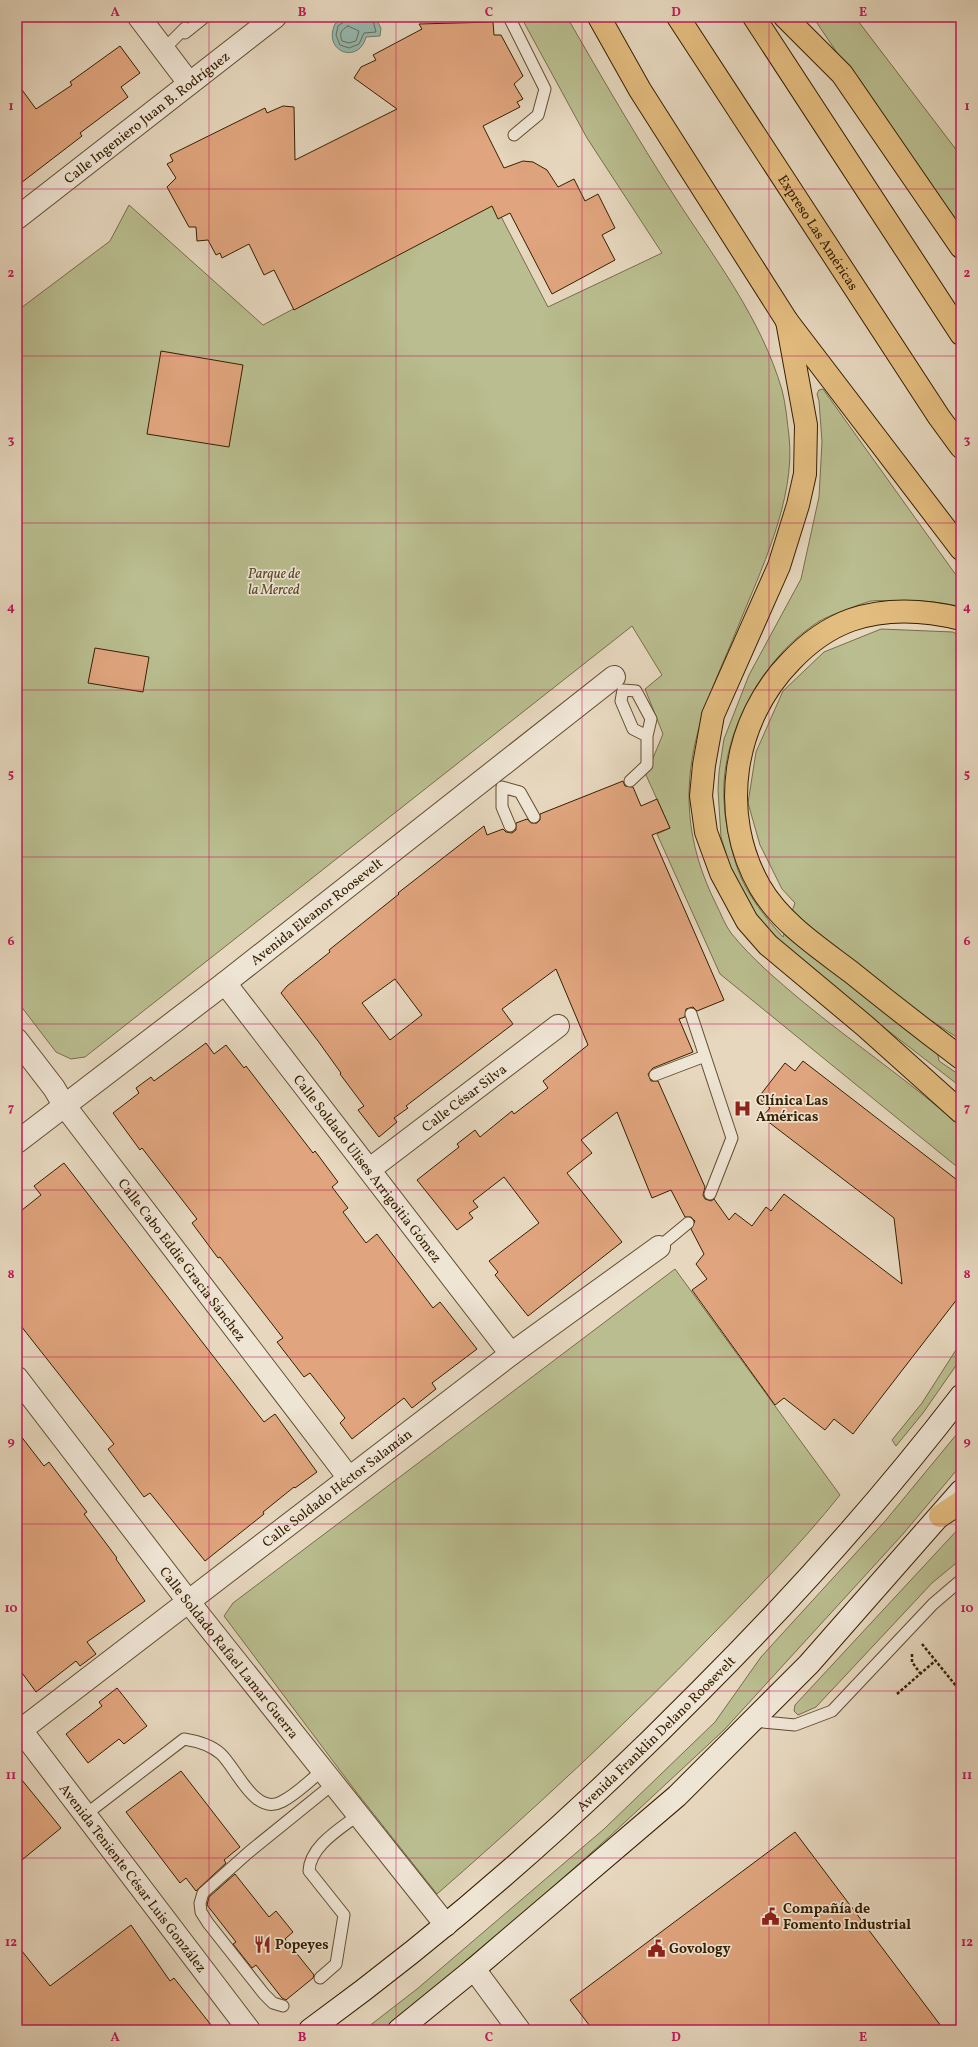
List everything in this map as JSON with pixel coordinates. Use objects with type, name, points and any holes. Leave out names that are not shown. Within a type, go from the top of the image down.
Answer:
[{"type":"highway","points":[[599,17],[640,90],[787,321],[961,549]]},
{"type":"highway","name":"Expreso Las Américas","points":[[678,17],[930,404],[961,447]]},
{"type":"highway","points":[[754,17],[961,334]]},
{"type":"highway","points":[[785,17],[842,74],[961,247]]},
{"type":"highway","points":[[787,321],[806,424],[805,474],[798,504],[779,566],[713,715],[704,765],[701,796],[706,832],[721,873],[747,921],[768,945],[865,1026],[961,1112]]},
{"type":"highway","points":[[961,619],[927,612],[893,612],[868,615],[850,620],[816,637],[780,672],[758,704],[742,746],[736,778],[735,805],[743,850],[760,887],[776,909],[805,937],[961,1058]]},
{"type":"highway","points":[[940,1516],[961,1502]]},
{"type":"street","points":[[138,17],[189,83]]},
{"type":"street","name":"Calle Ingeniero Juan B. Rodríguez","points":[[17,218],[275,17]]},
{"type":"street","name":"Avenida Eleanor Roosevelt","points":[[17,1142],[225,982],[497,780],[619,683]]},
{"type":"street","name":"Calle Soldado Ulises Arrigoitia Gómez","points":[[225,982],[511,1354]]},
{"type":"street","name":"Calle César Silva","points":[[370,1169],[558,1026]]},
{"type":"street","name":"Calle Cabo Eddie Gracia Sánchez","points":[[17,1040],[54,1088],[64,1105],[349,1478]]},
{"type":"street","name":"Calle Soldado Héctor Salamán","points":[[18,1729],[511,1354],[659,1246]]},
{"type":"street","name":"Calle Soldado Rafael Lamar Guerra","points":[[17,1378],[188,1601],[446,1925]]},
{"type":"street","name":"Avenida Franklin Delano Roosevelt","points":[[310,2030],[446,1925],[547,1838],[652,1740],[741,1649],[855,1527],[920,1449],[961,1396]]},
{"type":"street","points":[[399,2030],[474,1969],[677,1796],[809,1664],[961,1491]]},
{"type":"street","name":"Avenida Teniente César Luis González","points":[[18,1729],[249,2030]]},
{"type":"street","points":[[474,1969],[520,2030]]},
{"type":"lane","points":[[163,50],[185,28],[185,33],[205,17]]},
{"type":"lane","points":[[509,17],[545,89],[538,115],[514,135]]},
{"type":"lane","points":[[619,683],[621,701],[633,729],[647,736]]},
{"type":"lane","points":[[619,683],[636,691],[651,719],[647,736],[647,765],[630,781]]},
{"type":"lane","points":[[497,780],[520,792],[534,816]]},
{"type":"lane","points":[[497,780],[502,807],[510,826]]},
{"type":"lane","points":[[691,1014],[732,1138],[710,1194]]},
{"type":"lane","points":[[655,1075],[705,1056]]},
{"type":"lane","points":[[659,1246],[688,1223]]},
{"type":"lane","points":[[752,1721],[795,1725],[832,1711],[933,1604],[961,1580]]},
{"type":"lane","points":[[85,1815],[184,1739],[197,1741],[221,1754],[256,1800],[268,1804],[280,1803],[328,1777]]},
{"type":"lane","points":[[283,2006],[273,2003],[255,1982],[208,1923],[201,1912],[200,1903],[203,1893],[249,1852],[328,1777]]},
{"type":"lane","points":[[320,1978],[336,1964],[337,1950],[344,1915],[309,1871],[310,1861],[325,1841],[358,1815]]},
{"type":"path","points":[[920,1642],[961,1692]]},
{"type":"path","points":[[897,1694],[935,1661]]},
{"type":"green space","name":"Parque de la Merced","points":[[521,17],[567,17],[647,153],[736,290],[762,338],[782,390],[789,436],[790,460],[782,510],[756,584],[713,686],[701,721],[691,769],[689,792],[693,837],[698,859],[706,882],[729,930],[739,943],[756,960],[802,1001],[922,1094],[961,1127],[961,1170],[720,974],[657,834],[670,828],[646,775],[663,734],[645,689],[662,675],[632,626],[85,1057],[71,1059],[56,1052],[17,1001],[17,311],[110,241],[129,205],[263,325],[494,203],[548,307],[662,253],[587,138]]},
{"type":"green space","points":[[813,17],[855,17],[961,156],[961,233],[911,163]]},
{"type":"green space","points":[[823,389],[961,582],[961,607],[927,601],[871,601],[822,619],[801,635],[785,650],[770,666],[757,684],[737,724],[724,778],[724,805],[728,832],[734,858],[746,888],[763,914],[783,937],[795,903],[782,889],[760,845],[748,803],[756,752],[783,691],[824,652],[881,629],[953,632],[961,637],[961,1040],[932,1021],[939,1061],[961,1076],[961,1087],[781,948],[747,904],[732,873],[721,837],[718,790],[724,739],[749,675],[801,579],[819,497],[822,442],[819,401],[817,394],[819,390]]},
{"type":"green space","points":[[675,1269],[840,1495],[777,1568],[644,1704],[542,1800],[437,1894],[357,1793],[224,1616],[233,1603]]},
{"type":"green space","points":[[961,1342],[961,1356],[955,1367],[923,1413],[896,1446],[892,1440],[922,1403]]},
{"type":"green space","points":[[961,1429],[961,1465],[903,1534],[724,1730],[610,1836],[489,1944],[383,2030],[364,2030],[417,1989],[604,1829],[715,1722],[761,1657],[886,1520]]},
{"type":"green space","points":[[961,1526],[961,1559],[932,1583],[816,1707],[798,1715],[794,1711],[795,1705]]},
{"type":"water","points":[[361,17],[375,17],[381,28],[380,36],[366,37],[362,46],[356,51],[350,53],[343,52],[337,48],[333,42],[332,34],[335,24],[346,18],[352,18],[358,21]]},
{"type":"building","points":[[493,22],[494,35],[501,35],[523,76],[514,84],[523,99],[517,102],[520,107],[483,126],[504,168],[523,161],[533,162],[547,170],[558,187],[574,179],[585,201],[598,194],[615,228],[602,235],[615,260],[552,294],[510,213],[498,219],[492,206],[294,310],[274,270],[264,275],[249,244],[222,258],[220,253],[216,255],[208,240],[197,241],[196,227],[189,227],[167,187],[176,178],[167,164],[173,161],[170,155],[265,108],[267,113],[283,106],[294,107],[295,160],[397,109],[354,78],[361,67],[376,60],[373,55],[422,29],[419,24]]},
{"type":"building","points":[[120,46],[140,73],[121,87],[128,97],[80,133],[82,136],[17,186],[17,83],[36,109],[72,85],[70,82]]},
{"type":"building","points":[[161,351],[243,365],[229,447],[147,434]]},
{"type":"building","points":[[95,648],[149,657],[143,692],[88,683]]},
{"type":"building","name":"Clínica Las Américas","points":[[623,781],[625,786],[633,787],[641,806],[657,799],[670,828],[652,835],[724,1000],[697,1011],[693,1007],[686,1009],[685,1017],[679,1019],[693,1052],[653,1068],[648,1074],[651,1081],[658,1081],[705,1187],[703,1195],[705,1199],[711,1201],[714,1199],[729,1220],[735,1213],[752,1226],[766,1207],[771,1211],[784,1194],[902,1284],[894,1218],[762,1117],[770,1108],[758,1098],[785,1063],[795,1071],[803,1061],[961,1183],[961,1294],[853,1434],[834,1419],[825,1430],[784,1398],[775,1405],[692,1290],[707,1279],[696,1264],[704,1254],[691,1229],[695,1221],[691,1217],[685,1217],[671,1190],[652,1198],[617,1112],[581,1140],[592,1153],[567,1173],[622,1242],[528,1316],[495,1275],[498,1272],[489,1261],[539,1223],[504,1177],[473,1201],[478,1207],[469,1213],[473,1218],[457,1230],[417,1180],[459,1147],[457,1144],[475,1130],[480,1137],[512,1111],[514,1114],[548,1088],[543,1081],[588,1045],[556,969],[502,1009],[513,1024],[406,1106],[408,1108],[394,1118],[397,1122],[379,1137],[358,1110],[364,1106],[318,1041],[281,993],[287,986],[330,952],[329,950],[399,894],[398,893],[484,826],[487,835],[503,829],[506,832],[512,833],[516,830],[516,823],[527,819],[531,823],[537,823],[540,820],[540,814]],"holes":[[[395,979],[422,1015],[390,1040],[362,1003]]]},
{"type":"building","points":[[206,1043],[214,1054],[226,1045],[244,1068],[246,1066],[313,1153],[315,1151],[338,1182],[332,1187],[348,1208],[343,1212],[366,1243],[377,1234],[433,1308],[440,1302],[477,1349],[432,1383],[436,1389],[412,1408],[404,1398],[352,1439],[340,1423],[345,1418],[310,1373],[304,1377],[277,1342],[283,1338],[220,1257],[218,1258],[192,1223],[197,1219],[142,1148],[140,1150],[113,1113],[139,1093],[136,1088],[151,1077],[154,1081]]},
{"type":"building","points":[[64,1163],[264,1422],[275,1414],[317,1472],[295,1488],[294,1487],[263,1512],[264,1514],[205,1561],[150,1493],[144,1497],[108,1449],[114,1444],[17,1321],[17,1214],[41,1195],[34,1186]]},
{"type":"building","points":[[17,1431],[44,1466],[49,1462],[87,1512],[84,1514],[117,1558],[116,1559],[145,1601],[87,1642],[96,1654],[80,1666],[76,1661],[36,1692],[17,1666]]},
{"type":"building","points":[[117,1688],[147,1726],[124,1744],[119,1739],[88,1763],[66,1734],[102,1706],[99,1702]]},
{"type":"building","points":[[181,1771],[240,1847],[224,1860],[226,1863],[196,1891],[186,1878],[180,1883],[126,1812]]},
{"type":"building","points":[[17,1774],[61,1828],[17,1864]]},
{"type":"building","name":"Compañía de Fomento Industrial","points":[[795,1832],[944,2030],[593,2030],[570,2000]]},
{"type":"building","name":"Popeyes","points":[[235,1874],[269,1917],[276,1911],[293,1932],[285,1939],[314,1975],[313,1978],[286,2000],[282,1998],[256,1965],[252,1968],[233,1944],[236,1942],[207,1905],[209,1897]]},
{"type":"building","points":[[131,1925],[170,1981],[174,1978],[215,2030],[17,2030],[17,1945],[50,1986]]},
{"type":"place","name":"Clínica Las Américas","points":[[743,1108]]},
{"type":"place","name":"Compañía de Fomento Industrial","points":[[770,1916]]},
{"type":"place","name":"Popeyes","points":[[262,1944]]},
{"type":"place","name":"Govology","points":[[656,1948]]}]
